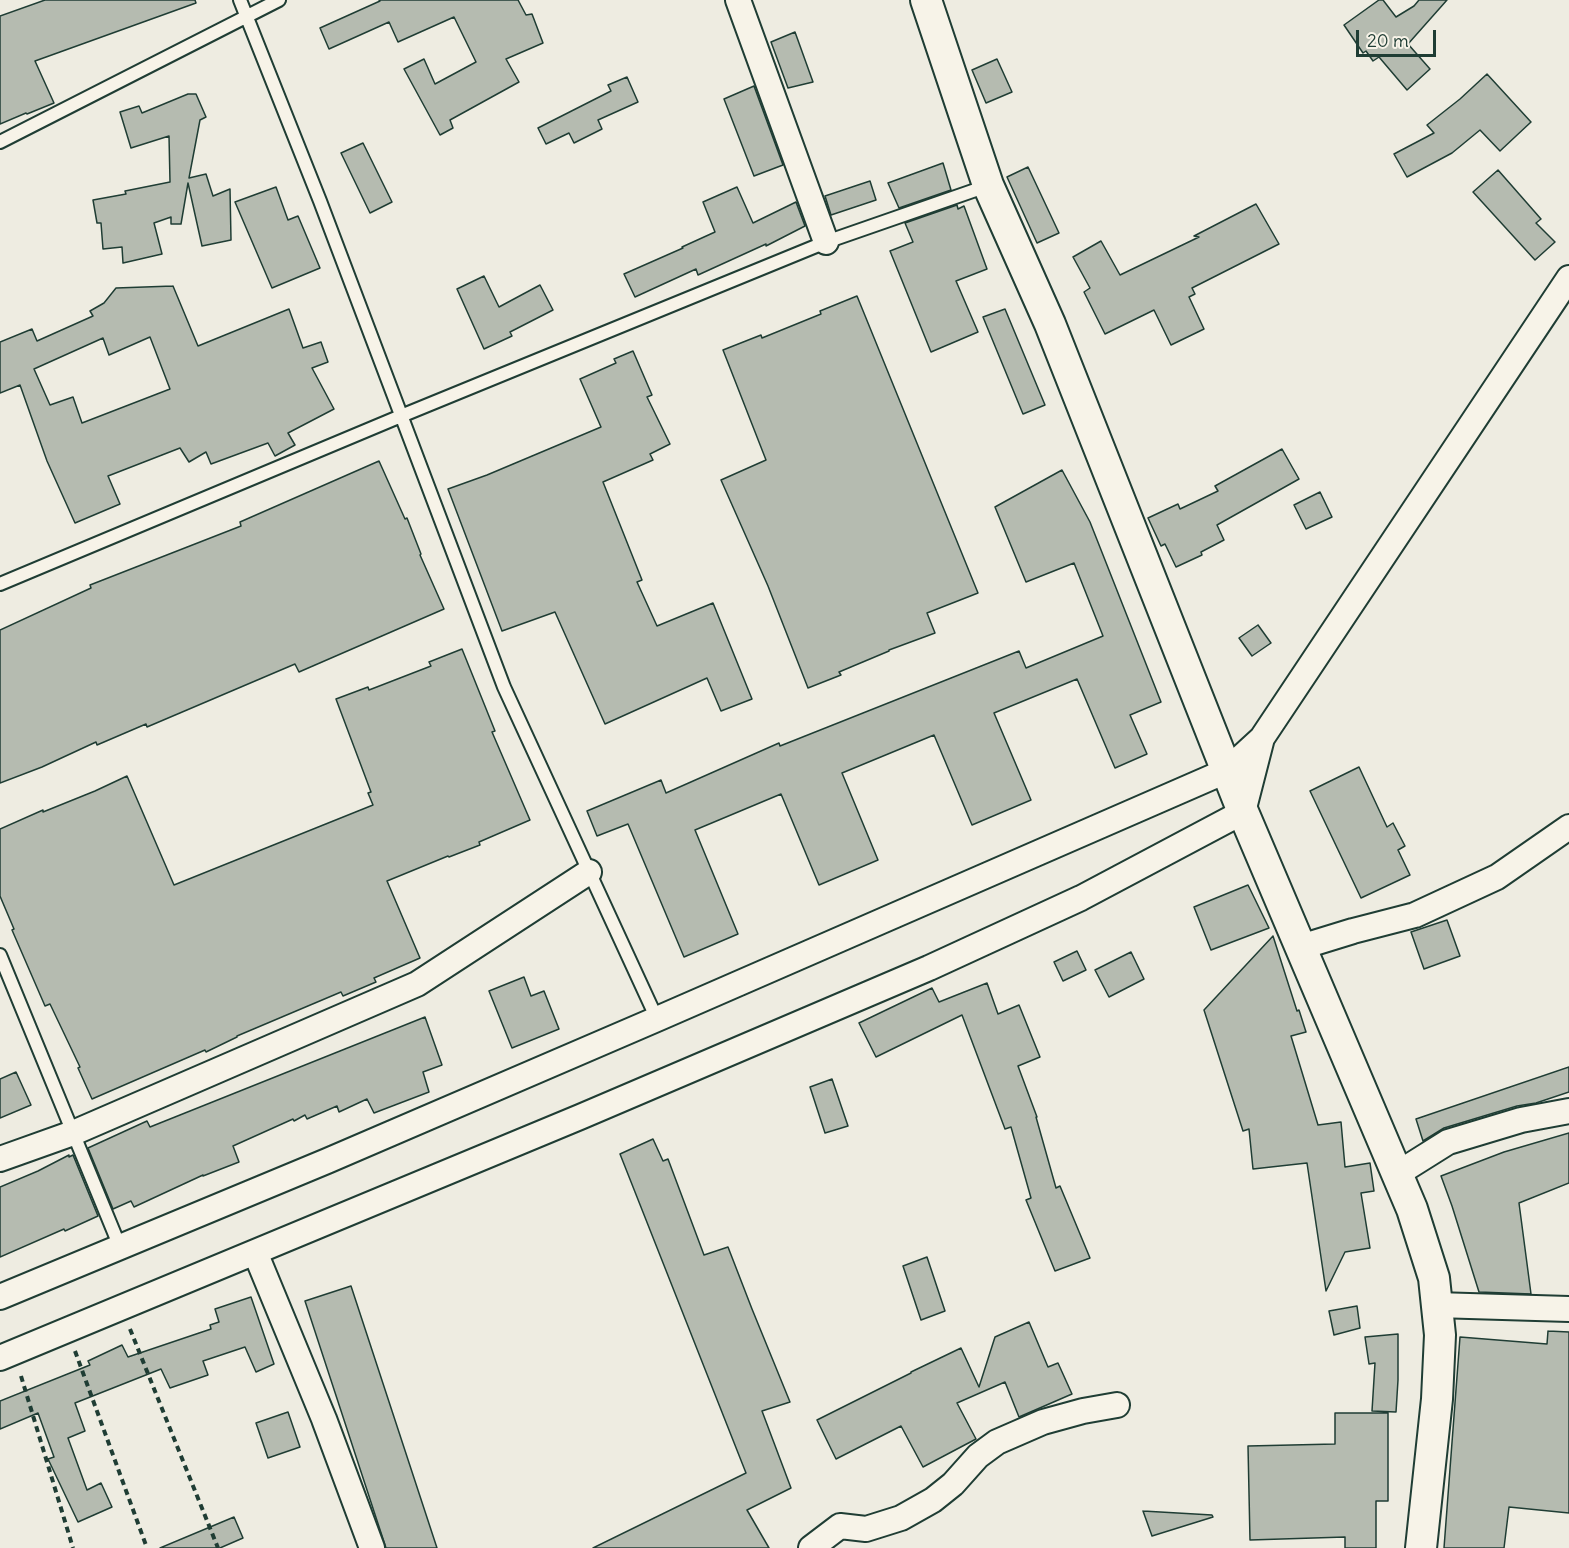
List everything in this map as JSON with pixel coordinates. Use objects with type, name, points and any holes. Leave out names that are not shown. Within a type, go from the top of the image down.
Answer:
[{"type":"street","points":[[738,0],[826,242]]},
{"type":"street","points":[[926,0],[988,185],[1050,324],[1273,885],[1412,1209],[1434,1278],[1440,1335],[1437,1399],[1420,1548]]},
{"type":"street","points":[[0,1297],[338,1156],[1226,771],[1262,738],[1569,278]]},
{"type":"street","points":[[7,1355],[580,1117],[929,968],[1081,898],[1243,812],[1262,738]]},
{"type":"street","points":[[1300,944],[1415,915],[1497,877],[1569,827]]},
{"type":"street","points":[[0,1159],[73,1133],[417,984],[589,872]]},
{"type":"street","points":[[1397,1174],[1448,1142],[1521,1120],[1569,1111]]},
{"type":"street","points":[[255,1252],[324,1419],[372,1548]]},
{"type":"street","points":[[1436,1305],[1569,1309]]},
{"type":"street","points":[[811,1548],[840,1526],[866,1529],[901,1518],[933,1500],[953,1484],[978,1456],[997,1442],[1043,1422],[1117,1405]]},
{"type":"lane","points":[[240,0],[320,201],[504,687],[657,1019]]},
{"type":"lane","points":[[0,142],[279,0]]},
{"type":"lane","points":[[0,584],[401,416],[826,242],[988,185]]},
{"type":"lane","points":[[0,955],[120,1247]]},
{"type":"path","points":[[122,1307],[218,1548]]},
{"type":"path","points":[[67,1330],[147,1548]]},
{"type":"path","points":[[7,1355],[73,1548]]},
{"type":"building","points":[[45,0],[195,0],[196,3],[35,61],[54,103],[0,124],[0,16]]},
{"type":"building","points":[[379,0],[518,0],[526,15],[532,14],[543,43],[506,59],[519,82],[450,120],[453,128],[440,135],[404,69],[424,59],[435,84],[476,62],[454,17],[398,42],[389,22],[329,49],[320,28]]},
{"type":"building","points":[[1379,0],[1383,0],[1396,17],[1414,6],[1419,0],[1447,0],[1408,44],[1430,69],[1407,90],[1379,57],[1373,61],[1366,51],[1363,53],[1344,25]]},
{"type":"building","points":[[795,32],[813,82],[788,88],[771,42]]},
{"type":"building","points":[[997,59],[1012,92],[986,103],[972,70]]},
{"type":"building","points":[[1487,74],[1531,122],[1500,151],[1480,130],[1452,153],[1407,177],[1394,154],[1434,133],[1427,125]]},
{"type":"building","points":[[627,77],[638,102],[598,120],[602,129],[574,143],[569,133],[546,144],[538,128],[611,91],[608,85]]},
{"type":"building","points":[[754,86],[783,165],[754,176],[724,99]]},
{"type":"building","points":[[188,94],[196,94],[206,117],[200,120],[189,178],[206,174],[213,196],[230,189],[231,240],[202,246],[188,183],[181,224],[171,224],[171,217],[154,223],[162,254],[123,263],[122,247],[103,249],[101,223],[97,223],[93,200],[170,182],[169,136],[131,148],[120,112],[139,106],[142,113]]},
{"type":"building","points":[[363,143],[392,202],[370,213],[341,153]]},
{"type":"building","points":[[943,163],[951,190],[899,208],[888,183]]},
{"type":"building","points":[[1028,167],[1059,233],[1037,243],[1007,177]]},
{"type":"building","points":[[1498,170],[1541,219],[1536,223],[1555,242],[1535,260],[1473,192]]},
{"type":"building","points":[[870,181],[876,200],[831,215],[825,196]]},
{"type":"building","points":[[276,187],[288,220],[298,216],[320,268],[272,288],[235,202]]},
{"type":"building","points":[[737,187],[753,223],[796,202],[805,226],[766,246],[766,244],[698,275],[696,269],[635,297],[624,274],[715,232],[703,202]]},
{"type":"building","points":[[1256,204],[1279,244],[1192,288],[1195,294],[1189,297],[1204,329],[1171,345],[1154,310],[1105,334],[1084,292],[1090,288],[1073,257],[1101,241],[1120,275],[1199,237],[1194,236]]},
{"type":"building","points":[[957,205],[958,209],[964,206],[987,269],[956,281],[978,332],[931,352],[890,251],[913,242],[905,223]]},
{"type":"building","points":[[484,276],[499,307],[540,285],[553,310],[510,332],[512,336],[484,349],[457,289]]},
{"type":"building","points":[[173,286],[198,346],[289,309],[303,348],[321,342],[328,362],[312,368],[334,409],[288,433],[295,445],[275,456],[268,443],[211,464],[206,452],[189,462],[180,448],[108,476],[120,504],[75,523],[47,461],[20,385],[0,393],[0,342],[32,329],[37,341],[93,316],[90,311],[104,303],[116,288]],"holes":[[[150,337],[170,389],[82,423],[73,397],[50,405],[34,369],[103,338],[109,355]]]},
{"type":"building","points":[[857,296],[978,593],[927,613],[935,633],[889,650],[839,672],[841,675],[808,688],[768,586],[721,480],[766,460],[723,350],[761,335],[762,338],[821,314],[820,311]]},
{"type":"building","points":[[1005,309],[1045,405],[1023,414],[983,317]]},
{"type":"building","points":[[633,351],[652,395],[647,397],[670,444],[650,454],[653,460],[603,482],[642,580],[637,582],[657,626],[713,603],[752,699],[721,711],[707,678],[605,724],[555,612],[502,631],[448,489],[601,427],[580,379],[616,363],[614,359]]},
{"type":"building","points":[[1282,449],[1299,479],[1217,525],[1224,540],[1201,552],[1202,555],[1176,567],[1165,544],[1161,546],[1148,518],[1178,504],[1180,509],[1218,491],[1215,486]]},
{"type":"building","points":[[379,461],[405,519],[407,518],[420,555],[444,609],[299,672],[295,664],[147,727],[146,724],[97,745],[96,742],[0,783],[0,630],[91,588],[90,585],[241,526],[240,522]]},
{"type":"building","points":[[1062,470],[1090,522],[1161,702],[1130,715],[1147,754],[1115,768],[1077,679],[994,713],[1031,800],[972,825],[934,735],[842,773],[878,860],[819,885],[781,794],[695,830],[738,934],[684,957],[628,824],[597,836],[587,811],[661,780],[666,793],[779,743],[780,746],[1019,651],[1026,668],[1103,636],[1074,563],[1026,582],[995,507]]},
{"type":"building","points":[[1320,492],[1332,517],[1306,529],[1294,505]]},
{"type":"building","points":[[1258,625],[1271,643],[1252,656],[1239,638]]},
{"type":"building","points":[[462,649],[495,731],[492,732],[530,820],[479,842],[480,845],[387,881],[420,958],[374,978],[376,982],[343,996],[341,992],[237,1036],[206,1052],[205,1050],[92,1099],[78,1068],[80,1067],[50,1004],[45,1006],[0,896],[0,829],[127,776],[174,885],[373,805],[368,793],[371,792],[336,699],[368,687],[369,690],[431,666],[429,662]]},
{"type":"building","points":[[1359,767],[1387,827],[1393,823],[1405,846],[1398,850],[1410,875],[1361,898],[1310,791]]},
{"type":"building","points":[[1248,885],[1269,928],[1211,950],[1194,907]]},
{"type":"building","points":[[1447,920],[1460,956],[1424,969],[1411,932]]},
{"type":"building","points":[[1273,936],[1306,1032],[1291,1036],[1318,1125],[1341,1122],[1345,1167],[1370,1163],[1374,1191],[1361,1193],[1370,1248],[1345,1252],[1326,1291],[1307,1163],[1253,1169],[1249,1129],[1243,1131],[1204,1010]]},
{"type":"building","points":[[1077,951],[1086,970],[1063,981],[1054,962]]},
{"type":"building","points":[[1131,952],[1144,979],[1109,997],[1095,970]]},
{"type":"building","points":[[524,977],[531,996],[544,991],[559,1029],[512,1048],[489,991]]},
{"type":"building","points":[[987,983],[998,1014],[1019,1005],[1040,1057],[1018,1066],[1037,1117],[1056,1188],[1060,1186],[1090,1258],[1055,1271],[1026,1200],[1031,1198],[1011,1127],[1005,1129],[962,1015],[876,1057],[859,1023],[932,988],[939,1002]]},
{"type":"building","points":[[425,1017],[442,1065],[423,1072],[429,1092],[374,1113],[367,1099],[339,1112],[337,1106],[307,1119],[305,1115],[294,1121],[293,1119],[233,1146],[239,1162],[203,1175],[134,1207],[131,1201],[113,1209],[88,1148],[147,1121],[150,1127]]},
{"type":"building","points":[[1569,1067],[1569,1092],[1444,1128],[1423,1141],[1416,1119]]},
{"type":"building","points":[[16,1072],[31,1105],[0,1118],[0,1079]]},
{"type":"building","points":[[832,1079],[848,1126],[825,1133],[810,1087]]},
{"type":"building","points":[[1569,1133],[1569,1183],[1519,1203],[1531,1294],[1479,1292],[1441,1176],[1504,1152]]},
{"type":"building","points":[[653,1139],[663,1161],[668,1159],[704,1255],[728,1247],[790,1402],[762,1411],[791,1488],[747,1510],[769,1548],[593,1548],[746,1473],[620,1154]]},
{"type":"building","points":[[69,1155],[69,1157],[73,1155],[98,1216],[0,1257],[0,1187]]},
{"type":"building","points":[[927,1257],[945,1311],[921,1320],[903,1266]]},
{"type":"building","points":[[351,1286],[437,1548],[386,1548],[305,1301]]},
{"type":"building","points":[[251,1297],[274,1364],[256,1372],[245,1347],[203,1361],[208,1375],[170,1388],[161,1369],[75,1403],[85,1431],[68,1438],[87,1490],[101,1483],[112,1507],[78,1522],[48,1459],[54,1457],[38,1413],[0,1429],[0,1401],[90,1365],[88,1361],[122,1345],[128,1357],[211,1329],[210,1325],[219,1322],[215,1309]]},
{"type":"building","points":[[1357,1306],[1360,1328],[1334,1335],[1329,1311]]},
{"type":"building","points":[[1029,1322],[1048,1367],[1058,1363],[1072,1394],[1019,1417],[1005,1382],[957,1403],[976,1439],[923,1467],[901,1426],[836,1459],[817,1420],[961,1348],[979,1387],[995,1337]]},
{"type":"building","points":[[1548,1331],[1569,1332],[1569,1513],[1509,1507],[1504,1548],[1444,1548],[1460,1337],[1547,1344]]},
{"type":"building","points":[[1398,1334],[1396,1412],[1372,1411],[1375,1363],[1369,1364],[1365,1337]]},
{"type":"building","points":[[288,1412],[300,1447],[268,1458],[256,1423]]},
{"type":"building","points":[[1335,1413],[1388,1413],[1388,1501],[1376,1501],[1376,1548],[1345,1548],[1345,1537],[1250,1540],[1248,1446],[1335,1444]]},
{"type":"building","points":[[1143,1511],[1212,1515],[1213,1517],[1152,1536]]},
{"type":"building","points":[[234,1517],[243,1538],[220,1548],[160,1548]]}]
